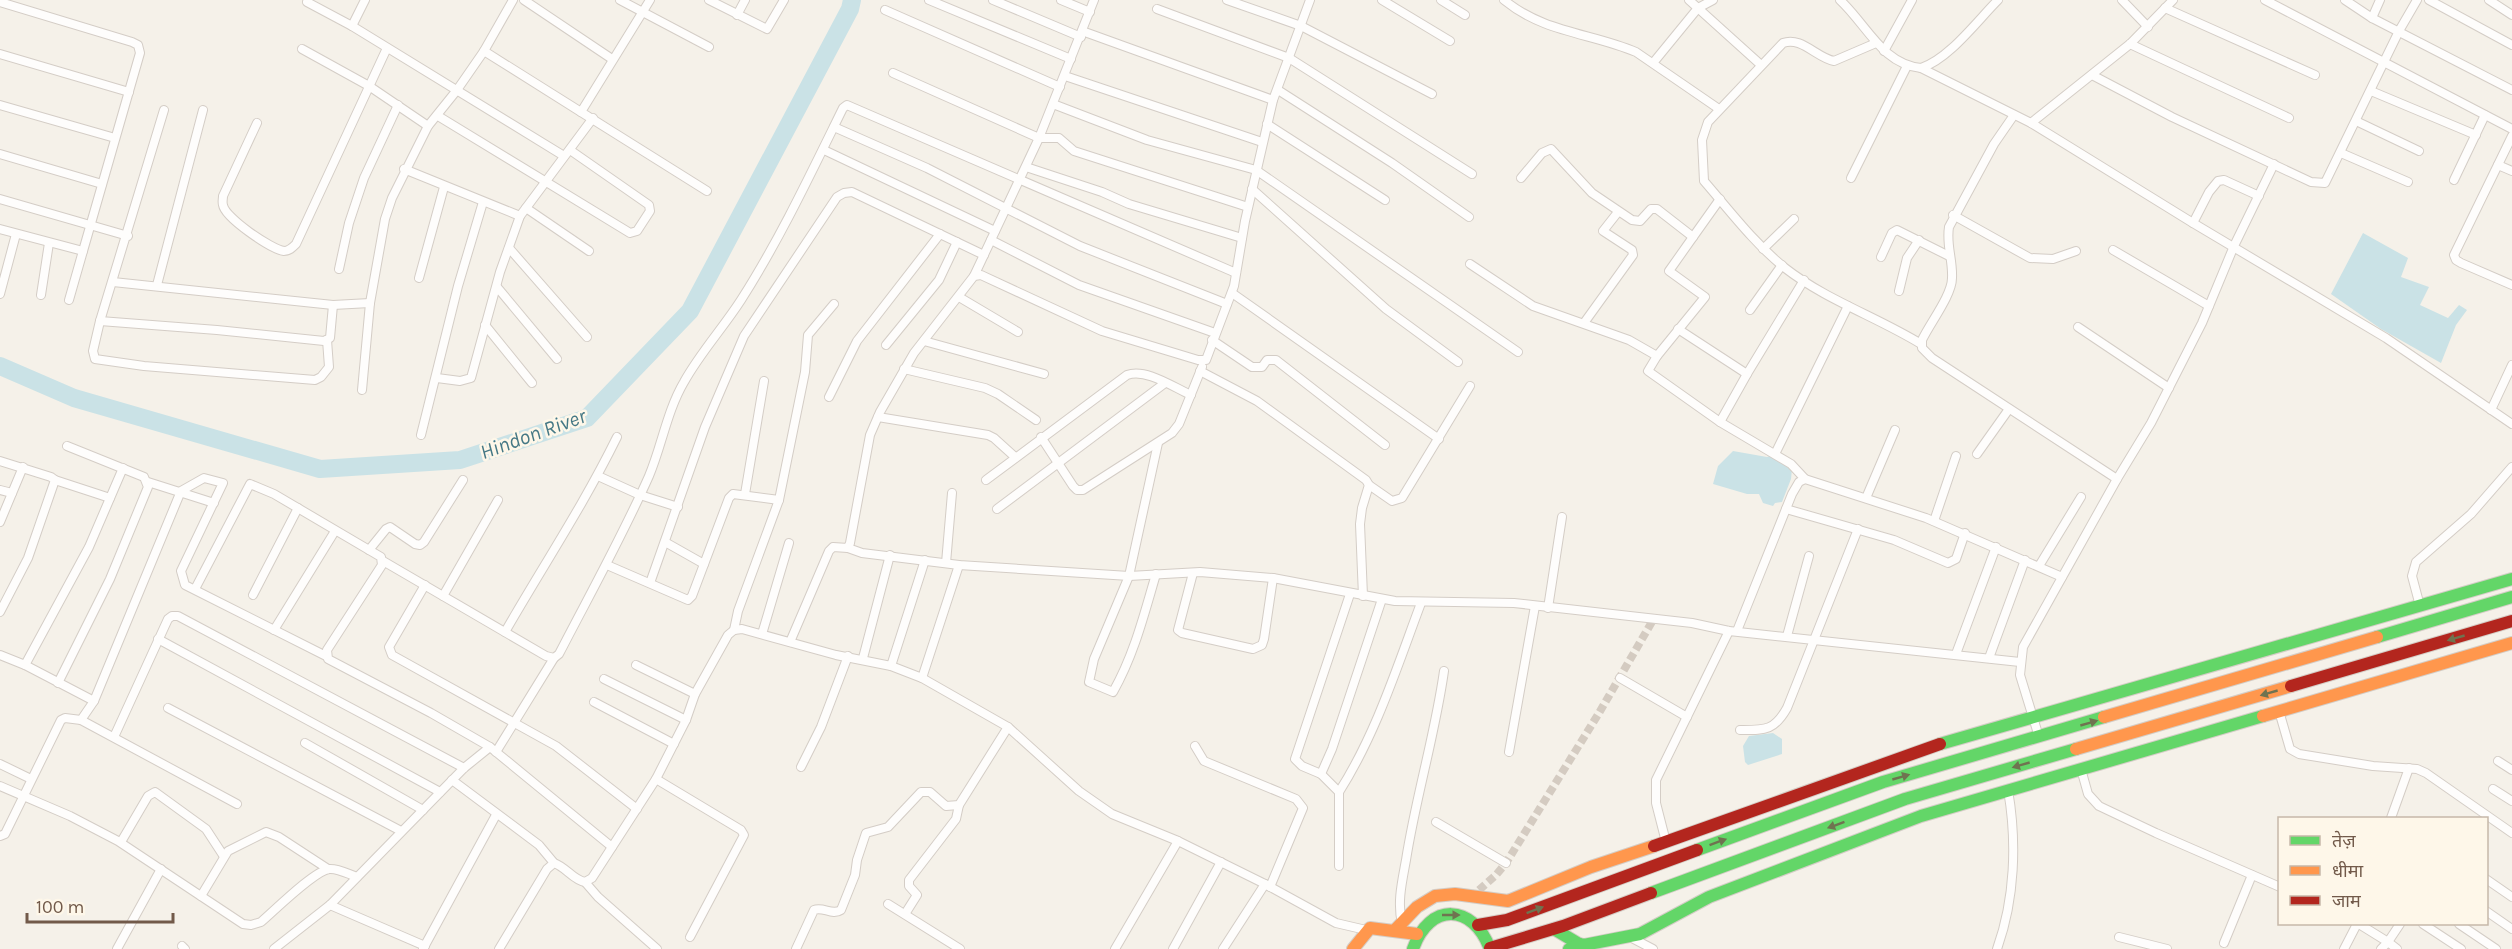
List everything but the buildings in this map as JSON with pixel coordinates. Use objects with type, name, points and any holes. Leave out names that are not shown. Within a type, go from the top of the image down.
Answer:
[{"type":"main road","points":[[1399,927],[1424,901],[1434,896],[1453,893],[1498,902],[1508,901],[1591,867],[1925,748],[2512,579]]},
{"type":"main road","points":[[1478,925],[1507,920],[1883,782],[2512,597]]},
{"type":"main road","points":[[2424,605],[2433,619]]},
{"type":"main road","points":[[1413,949],[1417,934],[1432,919],[1446,914],[1467,917],[1478,925],[1486,935],[1490,949],[1554,929],[1905,799],[2512,621]]},
{"type":"main road","points":[[1554,929],[1574,946],[1630,937],[1653,928],[1695,903],[1762,875],[1909,820],[2512,643]]},
{"type":"main road","points":[[2385,658],[2391,678]]},
{"type":"main road","points":[[1353,949],[1366,930],[1374,928],[1399,927],[1417,934]]},
{"type":"street","points":[[24,9],[29,0]]},
{"type":"street","points":[[352,26],[365,0]]},
{"type":"street","points":[[362,390],[370,303],[385,219],[404,169],[428,126],[438,116],[484,51],[513,0]]},
{"type":"street","points":[[524,0],[612,59]]},
{"type":"street","points":[[620,0],[709,47]]},
{"type":"street","points":[[582,112],[612,59],[650,0]]},
{"type":"street","points":[[709,0],[767,29],[784,0]]},
{"type":"street","points":[[736,15],[745,0]]},
{"type":"street","points":[[930,0],[1071,58]]},
{"type":"street","points":[[993,0],[1082,34],[1274,100]]},
{"type":"street","points":[[1061,0],[1090,12]]},
{"type":"street","points":[[848,548],[870,435],[878,417],[904,369],[975,276],[1039,138],[1094,0]]},
{"type":"street","points":[[1227,0],[1301,26],[1432,94]]},
{"type":"street","points":[[1041,437],[1073,486],[1077,490],[1083,490],[1158,443],[1172,433],[1179,424],[1232,293],[1262,142],[1288,58],[1310,0]]},
{"type":"street","points":[[1382,0],[1450,41]]},
{"type":"street","points":[[1441,0],[1465,15]]},
{"type":"street","points":[[1504,0],[1557,30],[1621,46],[1653,63],[1719,109]]},
{"type":"street","points":[[1689,0],[1761,65]]},
{"type":"street","points":[[1653,63],[1698,8],[1713,0]]},
{"type":"street","points":[[1840,0],[1860,20],[1884,51],[1907,66],[1921,68],[2031,123],[2386,338],[2512,424]]},
{"type":"street","points":[[1884,51],[1912,0]]},
{"type":"street","points":[[1921,68],[1944,56],[1998,0]]},
{"type":"street","points":[[2122,0],[2148,27]]},
{"type":"street","points":[[2031,123],[2130,44],[2173,0]]},
{"type":"street","points":[[2265,0],[2512,129]]},
{"type":"street","points":[[2345,0],[2372,18],[2512,90]]},
{"type":"street","points":[[2372,18],[2380,0]]},
{"type":"street","points":[[2092,75],[2172,117],[2311,182],[2321,184],[2327,181],[2399,31],[2417,0]]},
{"type":"street","points":[[2429,0],[2512,45]]},
{"type":"street","points":[[2489,0],[2512,15]]},
{"type":"street","points":[[307,2],[352,26],[567,153],[650,205],[650,210],[638,231],[630,233],[438,116]]},
{"type":"street","points":[[0,3],[132,42],[138,45],[140,53],[69,300]]},
{"type":"street","points":[[2165,8],[2315,75]]},
{"type":"street","points":[[1157,9],[1288,58],[1472,174]]},
{"type":"street","points":[[885,10],[1060,87]]},
{"type":"street","points":[[1876,43],[1834,61],[1799,44],[1787,42],[1761,65],[1708,122],[1702,140],[1703,178],[1763,249],[1782,265],[1848,306],[1890,325],[1921,344],[1932,358],[2117,479]]},
{"type":"street","points":[[2130,44],[2289,118]]},
{"type":"street","points":[[257,123],[223,195],[222,206],[229,216],[255,236],[276,248],[290,250],[296,244],[387,48]]},
{"type":"street","points":[[302,49],[369,86],[428,126]]},
{"type":"street","points":[[484,51],[707,191]]},
{"type":"street","points":[[0,54],[129,92]]},
{"type":"street","points":[[1851,178],[1907,66]]},
{"type":"street","points":[[893,73],[1039,138],[1053,136],[1074,151],[1248,207]]},
{"type":"street","points":[[1065,76],[1262,142]]},
{"type":"street","points":[[1278,90],[1392,163],[1469,217]]},
{"type":"street","points":[[2371,91],[2476,135]]},
{"type":"street","points":[[1053,104],[1147,140],[1256,170],[1518,352]]},
{"type":"street","points":[[0,105],[115,138]]},
{"type":"street","points":[[339,268],[349,223],[364,178],[398,105]]},
{"type":"street","points":[[275,949],[330,905],[464,768],[493,749],[514,723],[554,658],[559,654],[607,565],[640,495],[684,382],[741,300],[771,249],[824,150],[843,108],[851,106],[1236,273]]},
{"type":"street","points":[[164,110],[128,236],[100,321],[93,351],[95,359],[144,366],[315,380],[321,377],[329,367],[327,340],[330,338],[333,305]]},
{"type":"street","points":[[157,285],[203,110]]},
{"type":"street","points":[[1921,344],[1953,280],[1947,239],[1953,215],[2014,115]]},
{"type":"street","points":[[2454,180],[2486,115]]},
{"type":"street","points":[[436,378],[460,381],[471,378],[496,287],[520,216],[593,118]]},
{"type":"street","points":[[2356,122],[2419,151]]},
{"type":"street","points":[[1267,124],[1385,200]]},
{"type":"street","points":[[834,127],[927,168],[1080,246],[1227,304]]},
{"type":"street","points":[[2512,136],[2454,257],[2461,263],[2512,285]]},
{"type":"street","points":[[1521,178],[1542,153],[1551,149],[1592,193],[1618,212],[1640,221],[1651,209],[1657,209],[1694,237]]},
{"type":"street","points":[[824,150],[993,235],[1079,285],[1214,337],[1252,367],[1262,367],[1266,360],[1276,360],[1385,445]]},
{"type":"street","points":[[2341,153],[2408,182]]},
{"type":"street","points":[[0,154],[102,184]]},
{"type":"street","points":[[2039,737],[2022,686],[2020,662],[2024,647],[2117,479],[2151,423],[2274,164]]},
{"type":"street","points":[[2498,165],[2512,171]]},
{"type":"street","points":[[1026,167],[1102,192],[1129,204],[1242,238]]},
{"type":"street","points":[[404,169],[520,216]]},
{"type":"street","points":[[2193,223],[2209,192],[2218,181],[2224,180],[2259,196]]},
{"type":"street","points":[[419,278],[444,187]]},
{"type":"street","points":[[1252,189],[1386,309],[1458,362]]},
{"type":"street","points":[[650,583],[705,427],[744,336],[837,197],[852,192],[984,255]]},
{"type":"street","points":[[0,199],[128,236]]},
{"type":"street","points":[[1720,199],[1669,271],[1705,297],[1657,356],[1648,371],[1720,422],[1795,467],[1805,478],[1934,521],[2062,577]]},
{"type":"street","points":[[421,435],[458,286],[483,202]]},
{"type":"street","points":[[526,208],[589,251]]},
{"type":"street","points":[[1584,322],[1634,255],[1632,250],[1603,231],[1618,212]]},
{"type":"street","points":[[1953,215],[2030,258],[2053,259],[2076,251]]},
{"type":"street","points":[[1763,249],[1794,219]]},
{"type":"street","points":[[0,229],[82,251]]},
{"type":"street","points":[[1881,257],[1894,231],[1900,230],[1949,256]]},
{"type":"street","points":[[0,294],[16,234]]},
{"type":"street","points":[[829,397],[857,341],[940,234]]},
{"type":"street","points":[[1899,291],[1907,258],[1918,240]]},
{"type":"street","points":[[886,345],[939,280],[957,242]]},
{"type":"street","points":[[41,295],[49,243]]},
{"type":"street","points":[[510,248],[587,337]]},
{"type":"street","points":[[2113,250],[2208,306]]},
{"type":"street","points":[[1470,264],[1533,306],[1584,322],[1629,340],[1657,356]]},
{"type":"street","points":[[1750,310],[1782,265]]},
{"type":"street","points":[[975,276],[981,275],[1102,331],[1204,361]]},
{"type":"street","points":[[1720,422],[1804,280]]},
{"type":"street","points":[[113,282],[333,305],[370,303]]},
{"type":"street","points":[[496,287],[557,360]]},
{"type":"street","points":[[1232,293],[1438,439]]},
{"type":"street","points":[[959,297],[1018,332]]},
{"type":"street","points":[[734,630],[738,611],[779,500],[805,372],[808,335],[834,304]]},
{"type":"street","points":[[1775,454],[1848,306]]},
{"type":"street","points":[[100,321],[327,340]]},
{"type":"street","points":[[485,325],[532,383]]},
{"type":"street","points":[[2078,327],[2169,388]]},
{"type":"street","points":[[1678,329],[1747,374]]},
{"type":"street","points":[[924,342],[1044,374]]},
{"type":"street","points":[[2491,410],[2512,365]]},
{"type":"street","points":[[904,369],[985,387],[1036,420]]},
{"type":"street","points":[[1200,371],[1257,401],[1392,501],[1402,498],[1470,386]]},
{"type":"street","points":[[986,480],[1127,375],[1135,372],[1191,395]]},
{"type":"street","points":[[745,494],[765,381]]},
{"type":"street","points":[[997,509],[1165,383]]},
{"type":"street","points":[[1977,454],[2009,409]]},
{"type":"street","points":[[878,417],[988,435],[1015,457]]},
{"type":"street","points":[[1866,498],[1895,430]]},
{"type":"street","points":[[505,632],[541,569],[574,519],[617,437]]},
{"type":"street","points":[[1156,574],[1139,631],[1123,674],[1113,692],[1089,682],[1094,659],[1128,576],[1158,443]]},
{"type":"street","points":[[67,446],[144,477],[148,482],[214,503]]},
{"type":"street","points":[[1934,521],[1956,456]]},
{"type":"street","points":[[0,461],[110,498]]},
{"type":"street","points":[[0,522],[23,467]]},
{"type":"street","points":[[25,665],[89,547],[123,468]]},
{"type":"street","points":[[2424,605],[2412,576],[2416,562],[2471,514],[2512,468]]},
{"type":"street","points":[[598,476],[640,495],[678,507]]},
{"type":"street","points":[[81,720],[94,701],[181,491],[204,478],[223,483],[182,571],[185,585],[326,656],[493,749],[612,847]]},
{"type":"street","points":[[1666,842],[1656,803],[1656,780],[1733,631],[1796,485],[1805,478]]},
{"type":"street","points":[[0,612],[28,558],[55,480]]},
{"type":"street","points":[[369,550],[390,527],[420,545],[464,480]]},
{"type":"street","points":[[58,683],[110,579],[148,487],[148,482]]},
{"type":"street","points":[[195,589],[250,484],[298,508],[381,556],[383,561],[546,656],[554,658]]},
{"type":"street","points":[[1363,596],[1360,524],[1369,485]]},
{"type":"street","points":[[0,490],[12,493]]},
{"type":"street","points":[[946,563],[952,493]]},
{"type":"street","points":[[607,565],[688,600],[692,596],[729,498],[733,494],[745,494],[779,500]]},
{"type":"street","points":[[2039,566],[2081,497]]},
{"type":"street","points":[[443,596],[498,500]]},
{"type":"street","points":[[254,595],[298,508]]},
{"type":"street","points":[[1786,509],[1893,540],[1948,562],[1956,559],[1965,533]]},
{"type":"street","points":[[1548,608],[1562,517]]},
{"type":"street","points":[[1740,730],[1766,729],[1779,721],[1787,708],[1858,529]]},
{"type":"street","points":[[274,630],[335,531]]},
{"type":"street","points":[[665,542],[704,564]]},
{"type":"street","points":[[762,634],[789,543]]},
{"type":"street","points":[[790,642],[829,551],[833,547],[848,548],[862,553],[959,565],[1128,576],[1193,573],[1273,578],[1382,599],[1421,603],[1514,603],[1692,623],[1733,631],[2020,662]]},
{"type":"street","points":[[1956,654],[1996,547]]},
{"type":"street","points":[[863,658],[890,555]]},
{"type":"street","points":[[1787,636],[1809,556]]},
{"type":"street","points":[[891,666],[925,560]]},
{"type":"street","points":[[1989,658],[2025,560]]},
{"type":"street","points":[[326,656],[330,643],[383,561]]},
{"type":"street","points":[[922,678],[959,565]]},
{"type":"street","points":[[1193,573],[1178,630],[1182,633],[1253,649],[1262,645],[1264,639],[1273,578]]},
{"type":"street","points":[[425,585],[389,647],[392,655],[556,746],[637,809]]},
{"type":"street","points":[[1339,792],[1321,774],[1296,763],[1295,756],[1350,594]]},
{"type":"street","points":[[1321,774],[1332,749],[1382,599]]},
{"type":"street","points":[[1339,866],[1339,792],[1353,772],[1380,713],[1421,603]]},
{"type":"street","points":[[1509,752],[1535,606]]},
{"type":"street","points":[[114,737],[158,639],[172,615],[178,616],[464,768]]},
{"type":"street","points":[[585,882],[592,878],[656,779],[686,720],[695,694],[728,635],[734,630],[742,629],[863,658],[922,678],[1008,727],[1092,802],[1131,824],[1178,841],[1268,885],[1336,923],[1366,930]]},
{"type":"street","points":[[158,639],[440,792]]},
{"type":"street","points":[[0,656],[25,665],[94,701]]},
{"type":"street","points":[[801,767],[821,727],[848,656]]},
{"type":"street","points":[[636,665],[695,694]]},
{"type":"street","points":[[1399,927],[1399,901],[1409,837],[1438,710],[1444,671]]},
{"type":"street","points":[[1620,678],[1687,717]]},
{"type":"street","points":[[604,679],[686,720]]},
{"type":"street","points":[[594,702],[674,744]]},
{"type":"street","points":[[168,708],[401,831]]},
{"type":"street","points":[[2279,711],[2290,749],[2299,754],[2345,762],[2409,768],[2426,773],[2512,833]]},
{"type":"street","points":[[0,836],[5,834],[61,720],[81,720],[237,804]]},
{"type":"street","points":[[905,914],[917,895],[909,886],[909,880],[956,819],[959,805],[1008,727]]},
{"type":"street","points":[[305,743],[423,810]]},
{"type":"street","points":[[1195,746],[1204,761],[1296,799],[1303,808],[1268,885],[1223,949]]},
{"type":"street","points":[[2498,761],[2512,770]]},
{"type":"street","points":[[0,764],[31,779]]},
{"type":"street","points":[[2394,817],[2409,768]]},
{"type":"street","points":[[2081,769],[2088,794],[2099,806],[2278,886]]},
{"type":"street","points":[[656,779],[741,830],[744,835],[690,937]]},
{"type":"street","points":[[452,780],[496,815],[539,844],[554,863],[585,882],[610,909],[657,949]]},
{"type":"street","points":[[0,786],[70,816],[121,842],[243,924],[251,925],[261,922],[315,875],[328,869]]},
{"type":"street","points":[[2493,789],[2512,801]]},
{"type":"street","points":[[1999,949],[2010,902],[2012,875],[2012,815],[2008,790]]},
{"type":"street","points":[[121,842],[148,796],[153,792],[206,830],[223,855]]},
{"type":"street","points":[[796,949],[814,910],[835,912],[841,910],[855,875],[857,860],[866,833],[888,827],[921,792],[930,792],[946,806],[959,805]]},
{"type":"street","points":[[330,905],[424,948],[496,815]]},
{"type":"street","points":[[1437,822],[1506,863]]},
{"type":"street","points":[[201,896],[223,855],[249,839],[266,832],[279,837],[328,869],[357,878]]},
{"type":"street","points":[[1115,949],[1178,841]]},
{"type":"street","points":[[1173,949],[1221,862]]},
{"type":"street","points":[[499,949],[547,868],[554,863]]},
{"type":"street","points":[[117,949],[161,869]]},
{"type":"street","points":[[2224,943],[2252,875]]},
{"type":"street","points":[[2488,880],[2512,897]]},
{"type":"street","points":[[888,904],[960,949]]},
{"type":"street","points":[[2488,912],[2512,929]]},
{"type":"street","points":[[2344,949],[2357,925]]},
{"type":"street","points":[[2359,925],[2385,946],[2397,949]]},
{"type":"street","points":[[2385,946],[2399,925]]},
{"type":"street","points":[[2425,925],[2461,949]]},
{"type":"street","points":[[2460,925],[2496,949]]},
{"type":"street","points":[[1630,937],[1653,949]]},
{"type":"street","points":[[2119,937],[2167,949]]},
{"type":"water","points":[[2363,233],[2408,258],[2401,277],[2429,287],[2420,305],[2448,318],[2459,305],[2467,310],[2456,325],[2441,363],[2381,329],[2331,294]]},
{"type":"water","points":[[1733,451],[1767,457],[1772,455],[1792,469],[1791,479],[1782,502],[1775,503],[1773,506],[1763,503],[1759,494],[1747,494],[1713,484],[1718,466]]},
{"type":"water","points":[[1773,733],[1782,739],[1782,754],[1748,765],[1745,762],[1743,746],[1749,736]]},
{"type":"waterway","name":"Hindon River","points":[[0,366],[74,398],[320,469],[460,460],[587,418],[690,311],[850,9],[852,0]]},
{"type":"tunnel","points":[[1470,898],[1506,863],[1599,713],[1653,620]]},
{"type":"traffic: fast","points":[[1940,744],[2512,579]]},
{"type":"traffic: fast","points":[[2377,637],[2512,597]]},
{"type":"traffic: fast","points":[[1569,949],[1579,944],[1640,934],[1709,897],[1921,816],[2263,716]]},
{"type":"traffic: fast","points":[[1697,850],[1883,782],[2104,717]]},
{"type":"traffic: fast","points":[[1651,893],[1905,799],[2076,749]]},
{"type":"traffic: fast","points":[[1413,949],[1420,934],[1429,923],[1440,916],[1451,914],[1462,916],[1473,923],[1490,949]]},
{"type":"traffic: fast","points":[[1554,929],[1579,944]]},
{"type":"traffic: slow","points":[[2104,717],[2377,637]]},
{"type":"traffic: slow","points":[[2263,716],[2512,643]]},
{"type":"traffic: slow","points":[[2076,749],[2291,686]]},
{"type":"traffic: slow","points":[[1395,930],[1417,907],[1435,896],[1455,894],[1508,901],[1591,867],[1654,846]]},
{"type":"traffic: slow","points":[[1353,949],[1370,928],[1417,934]]},
{"type":"traffic: jam","points":[[2291,686],[2512,621]]},
{"type":"traffic: jam","points":[[1654,846],[1940,744]]},
{"type":"traffic: jam","points":[[1478,925],[1507,920],[1697,850]]},
{"type":"traffic: jam","points":[[1490,948],[1563,926],[1651,893]]}]
